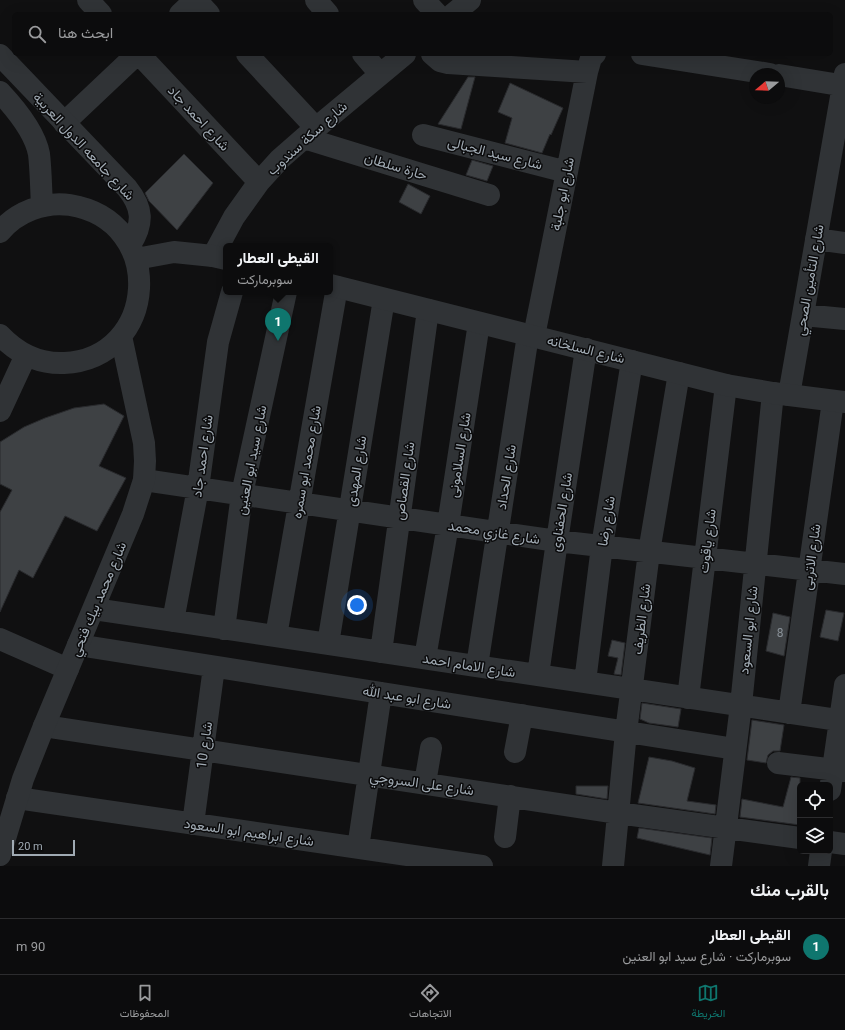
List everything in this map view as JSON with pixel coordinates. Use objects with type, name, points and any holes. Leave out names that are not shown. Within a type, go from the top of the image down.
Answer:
[{"type":"street","points":[[88,0],[99,12]]},
{"type":"street","points":[[182,12],[196,0],[207,12]]},
{"type":"street","points":[[316,0],[326,12]]},
{"type":"street","points":[[424,0],[435,12]]},
{"type":"street","points":[[455,12],[470,0]]},
{"type":"street","name":"شارع جامعه الدول العربية","points":[[0,55],[135,198],[139,210],[140,222],[133,252]]},
{"type":"street","points":[[64,123],[136,56]]},
{"type":"street","name":"شارع احمد جاد","points":[[140,56],[259,182]]},
{"type":"street","points":[[249,56],[310,133]]},
{"type":"street","points":[[365,56],[380,74]]},
{"type":"street","name":"شارع سكة سندوب","points":[[224,243],[234,217],[259,182],[280,159],[402,56]]},
{"type":"street","points":[[434,56],[440,61],[448,63],[591,63]]},
{"type":"street","points":[[655,56],[749,71]]},
{"type":"street","name":"شارع ابو جلبة","points":[[531,336],[591,63]]},
{"type":"street","points":[[785,76],[844,82]]},
{"type":"street","name":"شارع التأمين الصحي","points":[[781,394],[804,315],[816,239],[837,166],[844,82]]},
{"type":"street","name":"شارع جامعه الدول العربية","points":[[0,92],[11,104],[30,131],[39,153],[42,206]]},
{"type":"street","name":"حارة سلطان","points":[[310,133],[489,195]]},
{"type":"street","name":"شارع سيد الجبالى","points":[[423,135],[567,172]]},
{"type":"street","points":[[0,335],[9,345],[26,356],[51,363],[77,362],[101,352],[121,336],[135,312],[140,286],[133,252],[118,229],[102,216],[83,207],[63,204],[42,206],[27,211],[14,219],[1,230]]},
{"type":"street","points":[[816,239],[845,243]]},
{"type":"street","name":"شارع سكة سندوب","points":[[219,257],[223,246]]},
{"type":"street","points":[[133,252],[174,252],[219,257]]},
{"type":"street","name":"شارع السلخانه","points":[[333,286],[726,385],[781,394],[839,401]]},
{"type":"street","name":"شارع احمد جاد","points":[[173,621],[198,488],[218,342],[231,295]]},
{"type":"street","name":"شارع سيد ابو العنين","points":[[224,629],[242,494],[285,295]]},
{"type":"street","name":"شارع محمد ابو سمره","points":[[276,636],[299,503],[332,295]]},
{"type":"street","name":"شارع المهدى","points":[[328,644],[384,299]]},
{"type":"street","name":"شارع القصاص","points":[[381,652],[428,310]]},
{"type":"street","points":[[804,315],[845,319]]},
{"type":"street","name":"شارع السلامونى","points":[[425,658],[448,525],[479,323]]},
{"type":"street","name":"شارع محمد بيك فتحي","points":[[0,855],[9,811],[133,514],[144,480],[144,443],[121,336]]},
{"type":"street","name":"شارع الحداد","points":[[477,666],[531,336]]},
{"type":"street","name":"شارع الحفناوى","points":[[538,676],[586,349]]},
{"type":"street","points":[[0,411],[26,356]]},
{"type":"street","name":"شارع رضا","points":[[585,682],[602,546],[632,361]]},
{"type":"street","name":"شارع الظريف","points":[[613,866],[631,689],[650,552],[679,373]]},
{"type":"street","name":"شارع ياقوت","points":[[688,698],[726,385]]},
{"type":"street","name":"شارع ابو السعود","points":[[721,866],[741,706],[755,564],[781,394]]},
{"type":"street","name":"شارع الاتربى","points":[[789,713],[809,570],[839,401]]},
{"type":"street","name":"شارع غازي محمد","points":[[144,480],[557,541],[845,574]]},
{"type":"street","name":"شارع الامام احمد","points":[[94,609],[842,721]]},
{"type":"street","points":[[0,639],[68,670]]},
{"type":"street","name":"شارع ابو عبد الله","points":[[78,645],[735,749]]},
{"type":"street","name":"شارع 10","points":[[193,824],[214,666]]},
{"type":"street","points":[[778,763],[836,777],[845,685]]},
{"type":"street","points":[[358,848],[381,693]]},
{"type":"street","points":[[515,752],[522,715]]},
{"type":"street","name":"شارع على السروجي","points":[[44,726],[618,813],[797,838]]},
{"type":"street","points":[[426,783],[431,748]]},
{"type":"street","points":[[505,837],[510,796]]},
{"type":"street","name":"شارع ابراهيم ابو السعود","points":[[9,811],[193,824],[482,866]]},
{"type":"street","points":[[833,842],[845,844]]},
{"type":"street","points":[[819,866],[821,854]]},
{"type":"building","points":[[468,77],[475,77],[461,129],[438,124]]},
{"type":"building","points":[[510,83],[563,108],[542,153],[505,143],[512,118],[498,112]]},
{"type":"building","points":[[184,154],[213,183],[177,230],[149,201],[145,193]]},
{"type":"building","points":[[472,160],[493,166],[487,181],[466,175]]},
{"type":"building","points":[[408,184],[430,196],[421,214],[399,202]]},
{"type":"building","points":[[104,404],[124,416],[99,466],[126,478],[97,531],[65,516],[33,578],[19,570],[0,612],[0,512],[12,490],[0,484],[0,442],[24,427],[45,418],[74,408]]},
{"type":"building","points":[[826,610],[844,613],[838,641],[820,637]]},
{"type":"building","points":[[773,613],[790,617],[784,656],[766,651]]},
{"type":"building","points":[[612,640],[625,643],[621,675],[614,674],[618,658],[608,656]]},
{"type":"building","points":[[642,703],[681,709],[678,727],[649,723],[640,719]]},
{"type":"building","points":[[752,720],[784,725],[780,751],[773,751],[768,755],[766,763],[747,760]]},
{"type":"building","points":[[649,757],[672,761],[695,768],[687,801],[716,805],[715,814],[638,803]]},
{"type":"building","points":[[791,777],[800,778],[800,782],[797,782],[797,825],[740,817],[742,799],[783,807]]},
{"type":"building","points":[[576,786],[608,786],[607,799],[576,794]]},
{"type":"building","points":[[639,828],[712,838],[710,855],[637,838]]},
{"type":"place","name":"القيطى العطار","points":[[278,341]]}]
